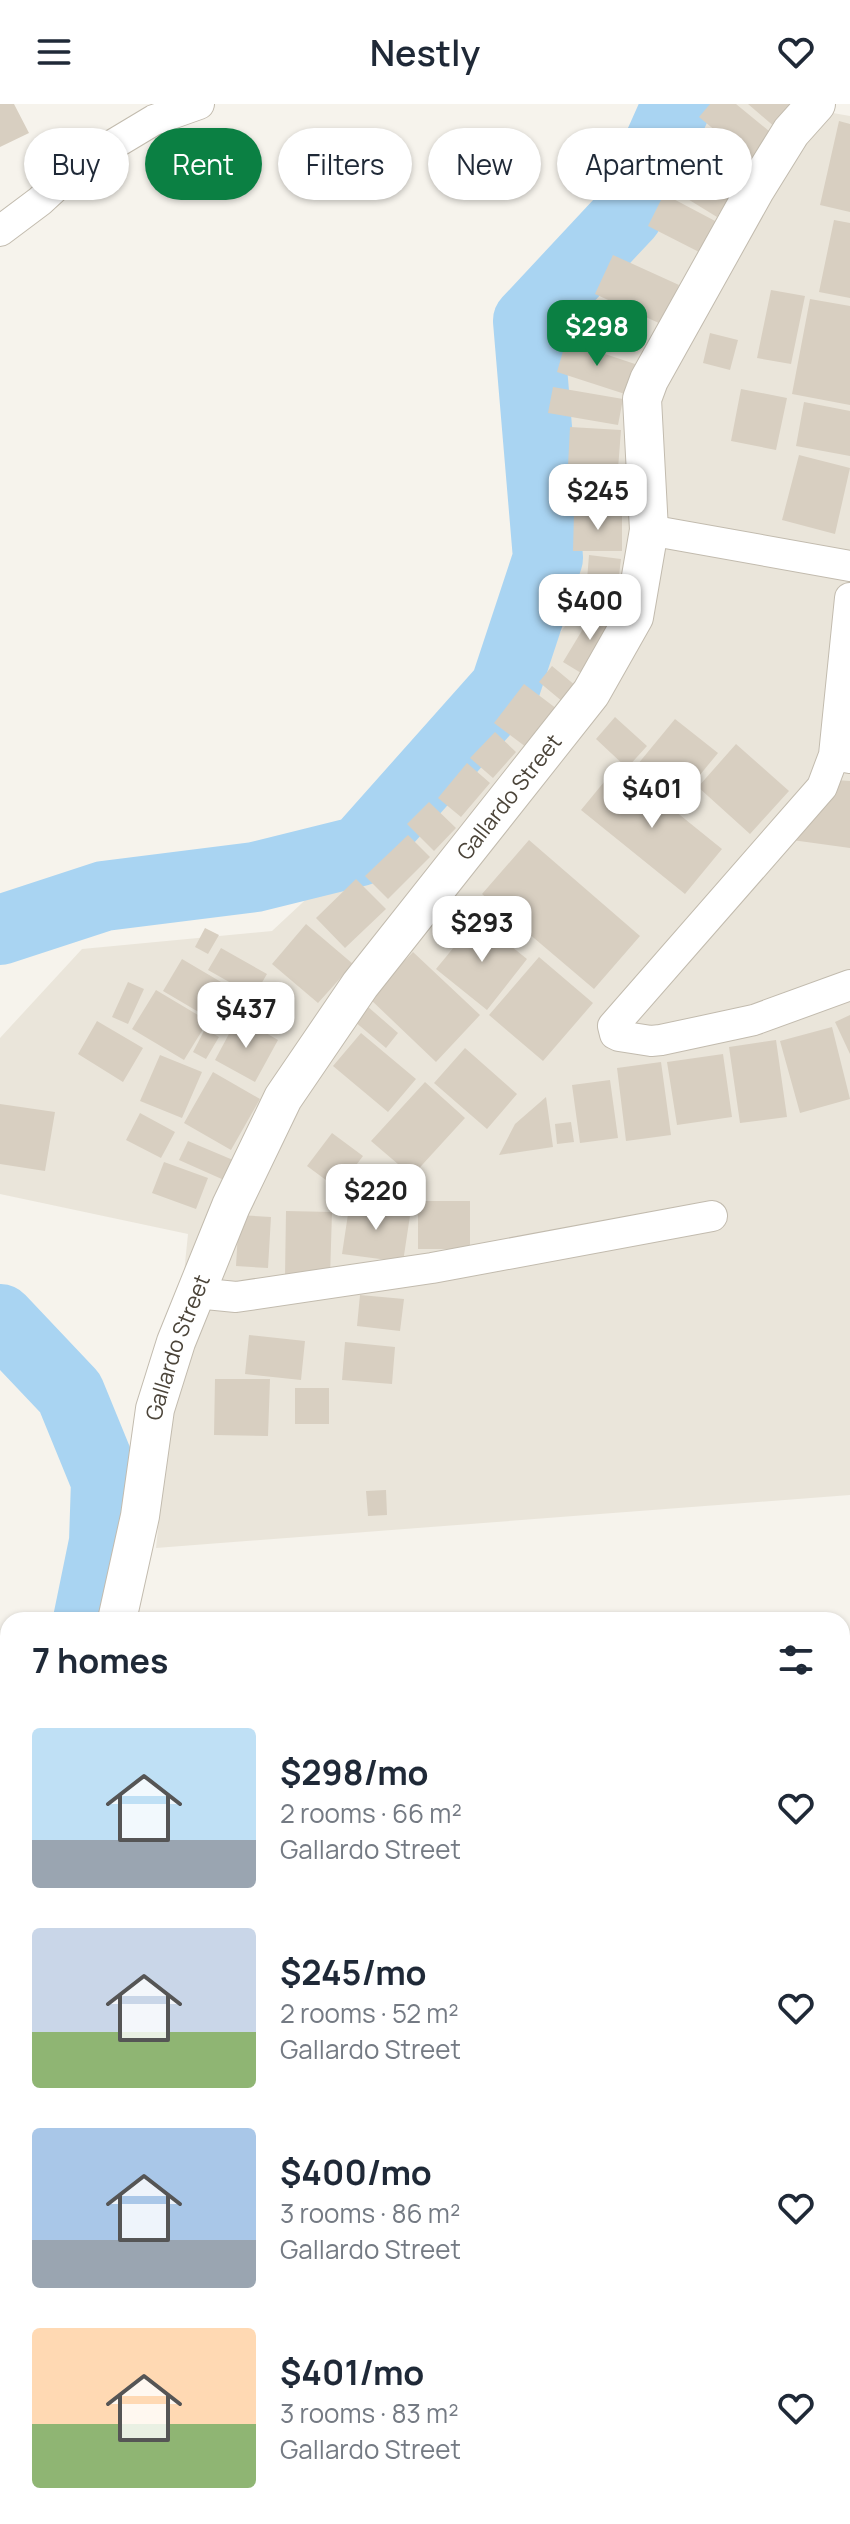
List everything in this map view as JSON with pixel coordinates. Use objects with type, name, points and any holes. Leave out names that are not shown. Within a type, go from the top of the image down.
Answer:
[{"type":"street","points":[[0,231],[40,201],[79,165],[154,120],[199,104]]},
{"type":"street","name":"Gallardo Street","points":[[119,1612],[140,1516],[155,1409],[176,1342],[231,1206],[283,1098],[360,985],[591,693],[634,617],[649,530],[642,399],[649,380],[755,190],[791,132],[816,104]]},
{"type":"street","points":[[649,530],[850,566]]},
{"type":"street","points":[[850,598],[842,756],[822,787],[613,1026],[619,1036],[661,1040],[754,1020],[850,985]]},
{"type":"street","points":[[196,1293],[236,1297],[387,1275],[712,1216]]},
{"type":"shaded area","points":[[695,104],[781,104],[850,116],[850,1495],[156,1548],[188,1234],[0,1194],[0,1038],[82,949],[272,931],[478,739],[576,612],[569,496],[542,368],[639,200],[752,200],[752,128],[681,128]]},
{"type":"building","points":[[0,104],[14,104],[26,128],[24,135],[0,147]]},
{"type":"building","points":[[710,104],[736,104],[780,140],[758,166],[752,161],[752,128],[712,128],[699,117]]},
{"type":"building","points":[[748,104],[791,104],[776,128]]},
{"type":"building","points":[[839,121],[850,124],[850,212],[820,205]]},
{"type":"building","points":[[661,200],[675,200],[717,222],[701,253],[648,226]]},
{"type":"building","points":[[689,200],[728,200],[717,217]]},
{"type":"building","points":[[834,220],[850,223],[850,298],[819,292]]},
{"type":"building","points":[[613,255],[679,285],[661,324],[595,294]]},
{"type":"building","points":[[771,290],[805,296],[791,364],[757,358]]},
{"type":"building","points":[[810,299],[850,306],[850,405],[792,394]]},
{"type":"building","points":[[568,302],[602,317],[592,339],[558,324]]},
{"type":"building","points":[[612,312],[633,322],[620,349],[599,339]]},
{"type":"building","points":[[710,333],[738,340],[730,370],[703,363]]},
{"type":"building","points":[[566,341],[638,365],[628,395],[557,372]]},
{"type":"building","points":[[553,387],[623,399],[618,425],[548,413]]},
{"type":"building","points":[[741,389],[787,398],[776,450],[731,441]]},
{"type":"building","points":[[804,402],[850,411],[850,456],[796,446]]},
{"type":"building","points":[[570,427],[621,430],[618,469],[568,466]]},
{"type":"building","points":[[799,455],[850,468],[835,534],[782,520]]},
{"type":"building","points":[[576,474],[617,476],[616,505],[574,503]]},
{"type":"building","points":[[574,512],[622,513],[622,551],[573,551]]},
{"type":"building","points":[[589,555],[621,559],[618,584],[587,580]]},
{"type":"building","points":[[595,609],[618,623],[586,676],[563,662]]},
{"type":"building","points":[[552,666],[576,686],[563,702],[539,682]]},
{"type":"building","points":[[524,684],[557,709],[526,747],[494,723]]},
{"type":"building","points":[[615,717],[647,746],[627,768],[596,739]]},
{"type":"building","points":[[675,719],[718,753],[675,805],[633,770]]},
{"type":"building","points":[[495,732],[516,752],[493,778],[470,758]]},
{"type":"building","points":[[736,744],[789,791],[750,834],[698,787]]},
{"type":"building","points":[[467,763],[490,783],[461,817],[438,798]]},
{"type":"building","points":[[618,765],[722,849],[685,894],[581,810]]},
{"type":"building","points":[[835,780],[850,781],[850,848],[792,840]]},
{"type":"building","points":[[429,802],[456,828],[434,851],[407,824]]},
{"type":"building","points":[[408,835],[430,857],[388,899],[365,876]]},
{"type":"building","points":[[529,840],[640,936],[594,989],[482,894]]},
{"type":"building","points":[[356,879],[386,909],[345,948],[316,918]]},
{"type":"building","points":[[477,919],[527,959],[487,1010],[436,969]]},
{"type":"building","points":[[306,924],[353,964],[318,1003],[272,964]]},
{"type":"building","points":[[205,928],[219,935],[208,954],[195,947]]},
{"type":"building","points":[[221,948],[267,974],[254,996],[208,970]]},
{"type":"building","points":[[413,952],[480,1015],[436,1062],[369,998]]},
{"type":"building","points":[[539,957],[593,1003],[543,1061],[489,1015]]},
{"type":"building","points":[[182,959],[221,982],[202,1014],[163,991]]},
{"type":"building","points":[[128,982],[144,989],[128,1024],[112,1017]]},
{"type":"building","points":[[156,990],[208,1021],[184,1060],[132,1029]]},
{"type":"building","points":[[262,990],[294,1008],[278,1034],[247,1015]]},
{"type":"building","points":[[217,998],[237,1009],[226,1027],[206,1016]]},
{"type":"building","points":[[367,1006],[398,1033],[386,1048],[354,1021]]},
{"type":"building","points":[[850,1015],[850,1054],[835,1022]]},
{"type":"building","points":[[238,1017],[278,1040],[255,1082],[215,1060]]},
{"type":"building","points":[[97,1021],[143,1048],[123,1082],[78,1054]]},
{"type":"building","points":[[832,1027],[850,1099],[800,1113],[780,1041]]},
{"type":"building","points":[[205,1029],[219,1037],[206,1059],[193,1052]]},
{"type":"building","points":[[361,1033],[416,1079],[388,1112],[333,1066]]},
{"type":"building","points":[[776,1040],[787,1117],[740,1123],[729,1047]]},
{"type":"building","points":[[465,1048],[517,1094],[487,1129],[434,1083]]},
{"type":"building","points":[[723,1054],[732,1117],[677,1125],[667,1062]]},
{"type":"building","points":[[160,1055],[202,1072],[182,1118],[140,1101]]},
{"type":"building","points":[[661,1062],[671,1135],[626,1141],[617,1068]]},
{"type":"building","points":[[213,1072],[260,1099],[231,1150],[184,1123]]},
{"type":"building","points":[[610,1080],[618,1138],[580,1143],[572,1085]]},
{"type":"building","points":[[425,1082],[465,1118],[412,1176],[371,1141]]},
{"type":"building","points":[[546,1097],[553,1147],[499,1155],[515,1124]]},
{"type":"building","points":[[0,1104],[55,1112],[45,1171],[0,1164]]},
{"type":"building","points":[[140,1113],[175,1132],[161,1158],[126,1140]]},
{"type":"building","points":[[571,1122],[574,1142],[557,1144],[555,1124]]},
{"type":"building","points":[[332,1133],[363,1156],[338,1189],[307,1166]]},
{"type":"building","points":[[188,1141],[233,1160],[224,1180],[179,1160]]},
{"type":"building","points":[[164,1162],[208,1178],[196,1209],[152,1193]]},
{"type":"building","points":[[350,1201],[411,1209],[403,1262],[342,1254]]},
{"type":"building","points":[[418,1201],[470,1201],[470,1249],[418,1249]]},
{"type":"building","points":[[286,1211],[332,1212],[330,1278],[285,1277]]},
{"type":"building","points":[[239,1215],[271,1217],[268,1268],[236,1266]]},
{"type":"building","points":[[360,1295],[404,1299],[400,1331],[357,1326]]},
{"type":"building","points":[[249,1335],[305,1341],[301,1380],[245,1374]]},
{"type":"building","points":[[345,1342],[395,1347],[392,1384],[342,1380]]},
{"type":"building","points":[[215,1379],[270,1379],[268,1436],[214,1435]]},
{"type":"building","points":[[295,1388],[329,1388],[329,1424],[295,1424]]},
{"type":"building","points":[[386,1490],[387,1515],[368,1516],[366,1491]]},
{"type":"waterway","points":[[0,930],[104,896],[255,877],[360,851],[505,688],[548,558],[528,321],[628,214],[677,104]]},
{"type":"waterway","points":[[0,1319],[70,1393],[106,1481],[104,1542],[90,1612]]}]
